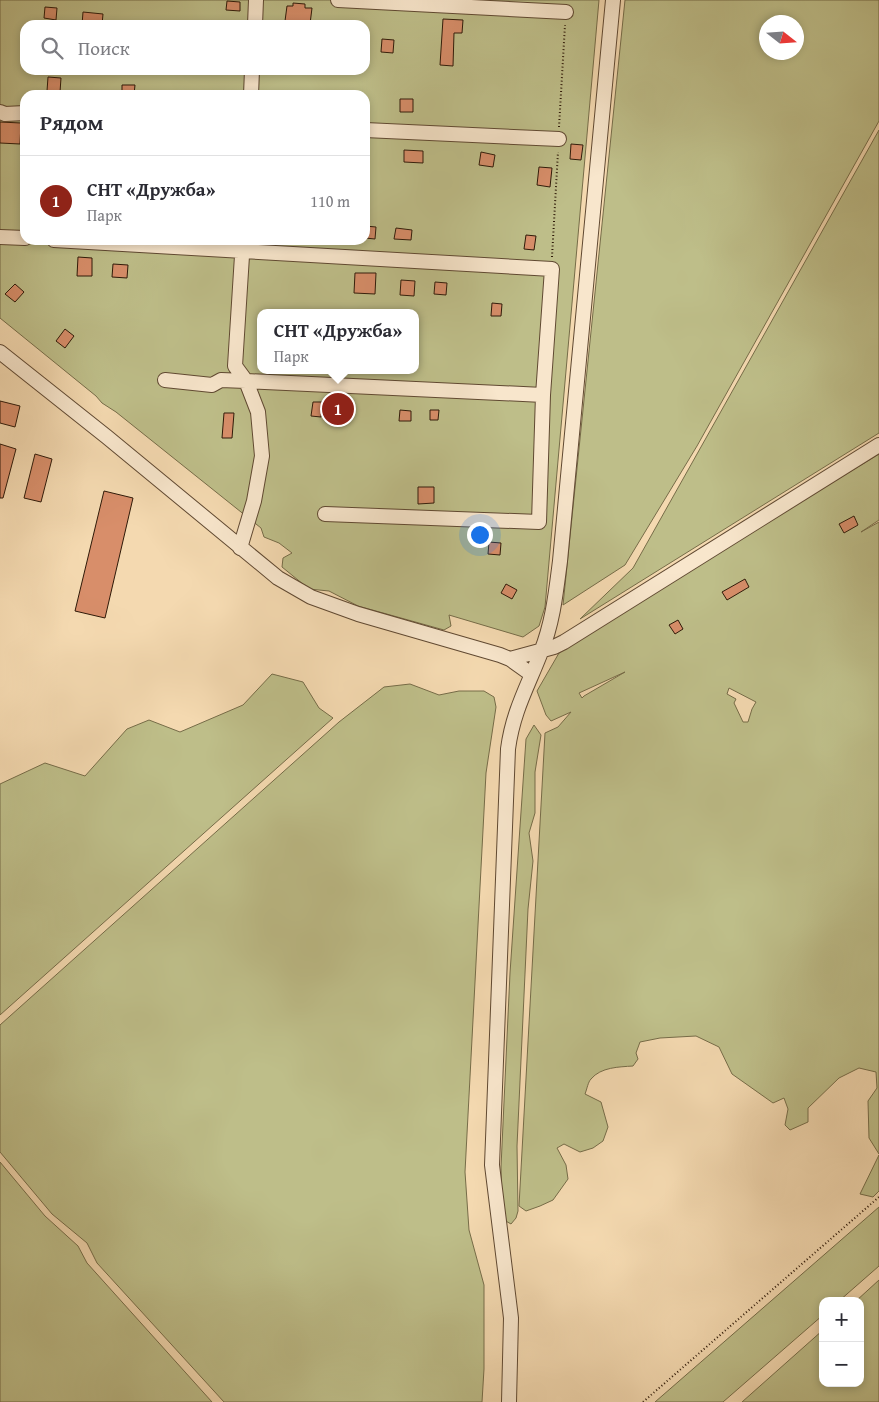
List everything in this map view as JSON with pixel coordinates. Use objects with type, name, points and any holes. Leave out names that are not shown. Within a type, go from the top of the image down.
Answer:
[{"type":"street","points":[[255,20],[256,0]]},
{"type":"street","points":[[338,0],[566,12]]},
{"type":"street","points":[[509,1402],[511,1318],[492,1165],[508,750],[510,730],[514,716],[542,651],[554,608],[613,0]]},
{"type":"street","points":[[251,90],[252,75]]},
{"type":"street","points":[[0,112],[5,114],[20,113]]},
{"type":"street","points":[[370,130],[559,139]]},
{"type":"street","points":[[0,237],[20,238]]},
{"type":"street","points":[[240,548],[254,501],[262,456],[258,412],[246,381],[235,366],[242,245],[552,269],[543,395],[539,522],[325,514]]},
{"type":"street","points":[[0,352],[278,578],[311,597],[358,614],[475,647],[510,659],[531,674]]},
{"type":"street","points":[[165,380],[212,385],[221,380],[543,395]]},
{"type":"street","points":[[510,659],[542,651],[564,642],[879,445]]},
{"type":"path","points":[[643,1402],[879,1197]]},
{"type":"green space","points":[[0,0],[599,0],[545,607],[539,626],[523,637],[449,615],[451,626],[444,630],[358,606],[329,591],[309,589],[282,567],[283,558],[292,553],[279,543],[264,537],[261,528],[116,412],[102,403],[96,396],[0,318]]},
{"type":"green space","points":[[625,0],[879,0],[879,121],[697,446],[625,565],[563,605]]},
{"type":"green space","points":[[879,130],[879,433],[580,619],[633,568]]},
{"type":"green space","points":[[879,454],[879,520],[861,532],[879,522],[879,1154],[869,1138],[868,1101],[877,1088],[876,1072],[859,1068],[839,1078],[808,1108],[808,1122],[790,1130],[785,1125],[788,1109],[784,1098],[773,1103],[732,1074],[719,1047],[696,1036],[660,1038],[640,1042],[636,1053],[638,1059],[633,1066],[605,1070],[590,1080],[585,1094],[601,1102],[608,1127],[603,1141],[593,1148],[580,1152],[564,1144],[557,1148],[566,1165],[568,1179],[553,1200],[526,1211],[519,1206],[545,733],[558,727],[571,712],[551,721],[546,715],[537,691],[559,653],[638,600]],"holes":[[[625,672],[582,698],[579,693]],[[729,688],[756,702],[748,722],[743,722],[734,703],[736,699],[727,694]]]},
{"type":"green space","points":[[272,674],[303,682],[319,708],[333,718],[0,1015],[0,784],[45,763],[85,776],[127,729],[149,720],[180,732],[243,705]]},
{"type":"green space","points":[[410,684],[439,695],[459,691],[484,691],[494,697],[496,707],[486,773],[465,1172],[469,1230],[484,1285],[482,1402],[224,1402],[97,1263],[87,1243],[52,1214],[0,1152],[0,1025],[339,722],[384,687]]},
{"type":"green space","points":[[534,725],[541,735],[535,772],[535,813],[529,833],[533,861],[528,909],[517,1146],[518,1211],[516,1218],[511,1224],[504,1220],[501,1167],[510,973],[526,739]]},
{"type":"green space","points":[[879,1155],[879,1191],[873,1197],[860,1194]]},
{"type":"green space","points":[[0,1162],[45,1216],[78,1246],[87,1263],[212,1402],[0,1402]]},
{"type":"green space","points":[[879,1207],[879,1266],[844,1297],[819,1297],[819,1318],[723,1402],[655,1402]]},
{"type":"green space","points":[[879,1280],[879,1402],[742,1402],[819,1334],[819,1387],[864,1387],[864,1297],[860,1297]]},
{"type":"building","points":[[227,1],[240,2],[240,11],[226,10]]},
{"type":"building","points":[[293,3],[305,4],[305,8],[312,8],[310,20],[285,20],[287,6],[293,6]]},
{"type":"building","points":[[45,7],[57,8],[56,20],[44,18]]},
{"type":"building","points":[[83,12],[103,14],[102,20],[82,20]]},
{"type":"building","points":[[443,19],[463,20],[462,33],[454,33],[453,66],[440,65]]},
{"type":"building","points":[[382,39],[394,40],[393,53],[381,52]]},
{"type":"building","points":[[48,77],[61,78],[60,90],[47,90]]},
{"type":"building","points":[[122,85],[135,85],[134,90],[122,90]]},
{"type":"building","points":[[400,99],[413,99],[413,112],[400,112]]},
{"type":"building","points":[[0,122],[20,123],[20,144],[0,143]]},
{"type":"building","points":[[571,144],[583,145],[581,160],[570,159]]},
{"type":"building","points":[[404,150],[423,151],[423,163],[404,162]]},
{"type":"building","points":[[481,152],[495,155],[493,167],[479,165]]},
{"type":"building","points":[[539,167],[552,168],[550,187],[537,185]]},
{"type":"building","points":[[370,226],[376,227],[375,239],[370,238]]},
{"type":"building","points":[[396,228],[412,230],[411,240],[394,239]]},
{"type":"building","points":[[526,235],[536,236],[534,250],[524,249]]},
{"type":"building","points":[[78,257],[92,258],[92,276],[77,276]]},
{"type":"building","points":[[113,264],[128,265],[127,278],[112,277]]},
{"type":"building","points":[[355,273],[376,273],[375,294],[354,293]]},
{"type":"building","points":[[401,280],[415,281],[414,296],[400,295]]},
{"type":"building","points":[[435,282],[447,283],[446,295],[434,294]]},
{"type":"building","points":[[15,284],[24,292],[15,302],[5,294]]},
{"type":"building","points":[[492,303],[502,304],[501,316],[491,316]]},
{"type":"building","points":[[65,329],[74,336],[65,348],[56,341]]},
{"type":"building","points":[[0,401],[20,406],[15,427],[0,423]]},
{"type":"building","points":[[313,402],[323,402],[321,417],[311,416]]},
{"type":"building","points":[[400,410],[411,411],[411,421],[399,421]]},
{"type":"building","points":[[430,410],[439,410],[438,420],[430,420]]},
{"type":"building","points":[[224,413],[234,413],[232,438],[222,438]]},
{"type":"building","points":[[0,444],[16,449],[3,498],[0,498]]},
{"type":"building","points":[[35,454],[52,459],[41,502],[24,498]]},
{"type":"building","points":[[418,487],[434,487],[434,503],[418,504]]},
{"type":"building","points":[[104,491],[133,498],[105,618],[75,611]]},
{"type":"building","points":[[854,516],[858,525],[844,533],[839,524]]},
{"type":"building","points":[[489,542],[501,543],[500,555],[488,554]]},
{"type":"building","points":[[745,579],[749,587],[727,600],[722,592]]},
{"type":"building","points":[[506,584],[517,590],[512,599],[501,593]]},
{"type":"building","points":[[678,620],[683,629],[675,634],[669,625]]},
{"type":"place","name":"СНТ «Дружба»","points":[[338,409]]}]
